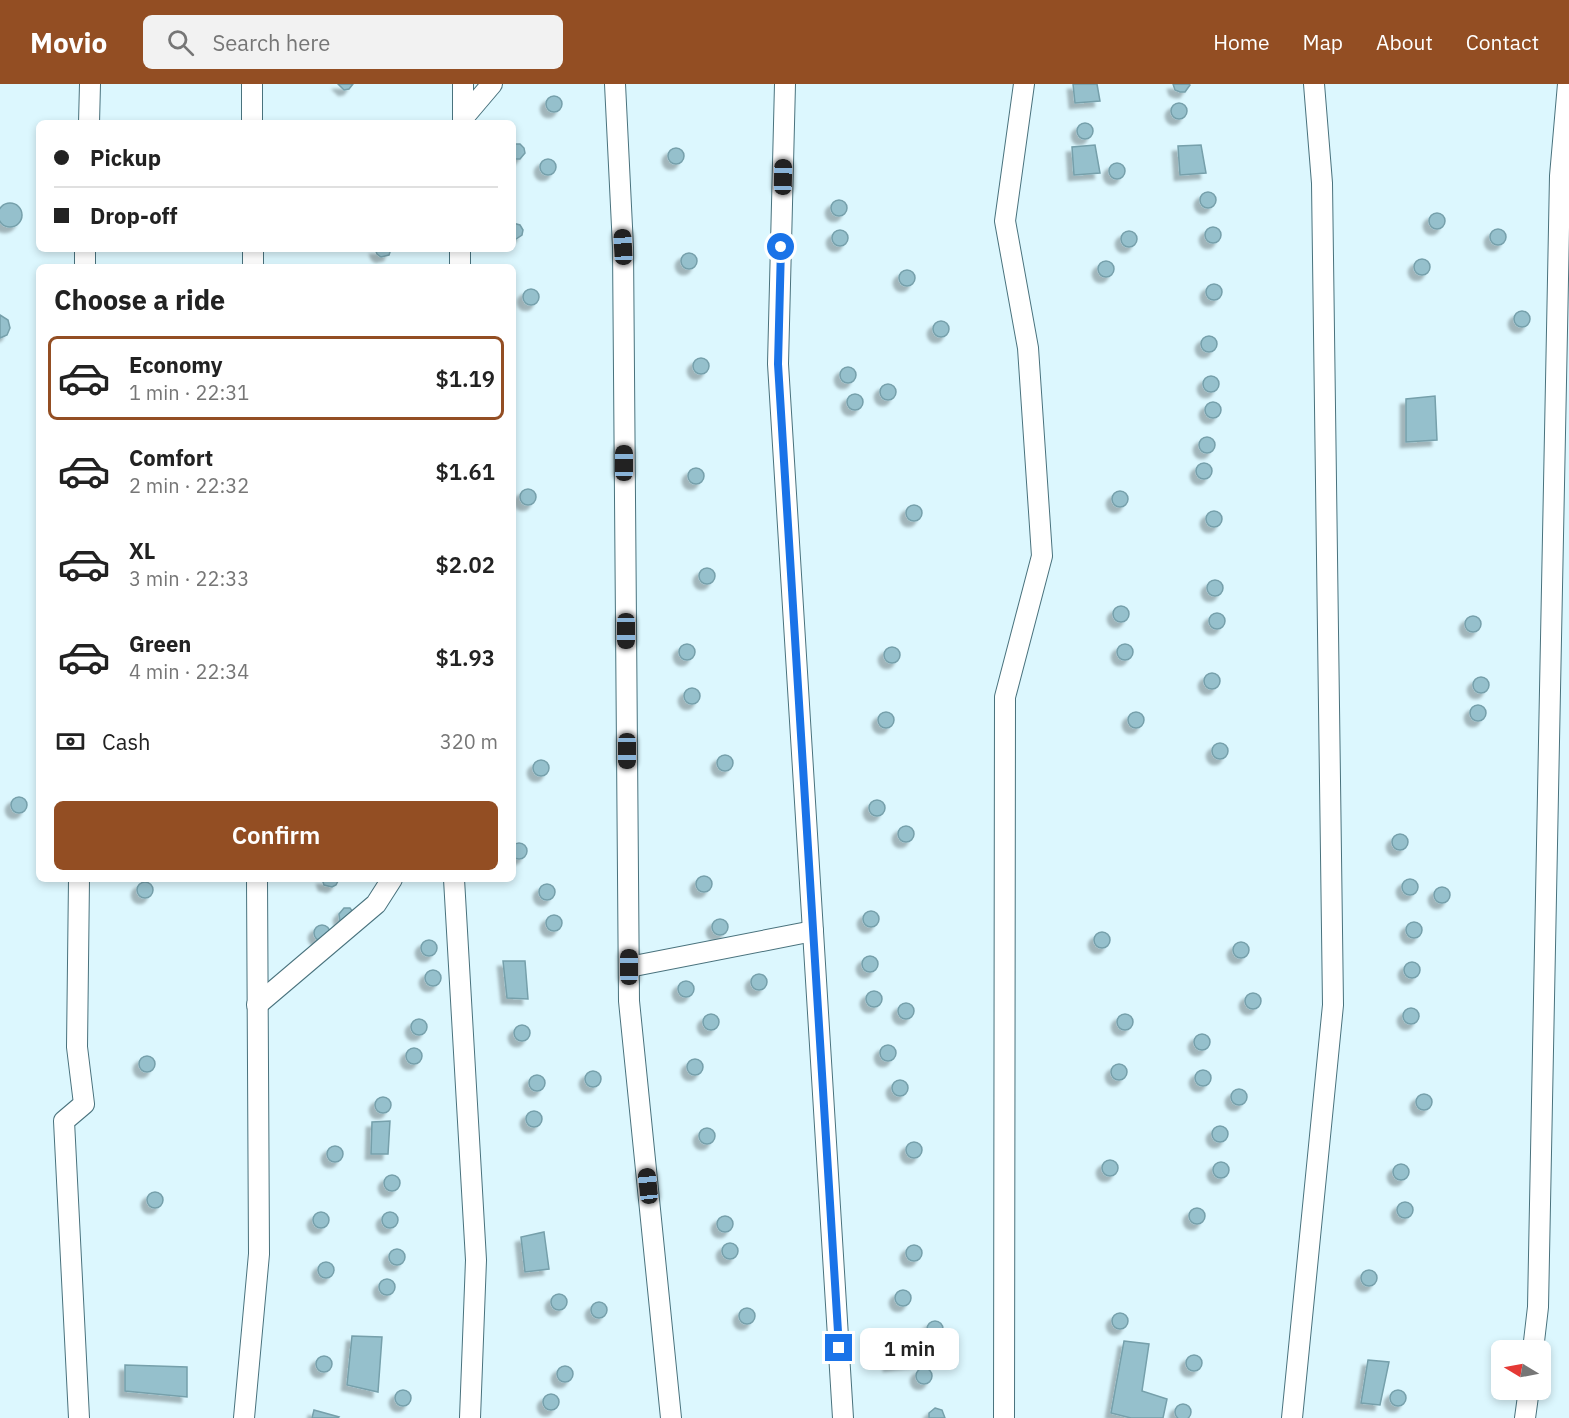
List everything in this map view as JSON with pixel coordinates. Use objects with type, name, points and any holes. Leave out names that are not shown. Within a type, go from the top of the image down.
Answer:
[{"type":"street","points":[[89,120],[90,84]]},
{"type":"street","points":[[252,84],[252,120]]},
{"type":"street","points":[[463,84],[463,120]]},
{"type":"street","points":[[463,120],[492,84]]},
{"type":"street","points":[[615,84],[623,247],[629,1001],[671,1418]]},
{"type":"street","points":[[785,84],[778,364],[843,1418]]},
{"type":"street","points":[[1004,1418],[1005,698],[1042,556],[1028,348],[1005,221],[1024,84]]},
{"type":"street","points":[[1292,1418],[1333,1005],[1322,183],[1314,84]]},
{"type":"street","points":[[1534,1340],[1539,1307],[1560,176],[1568,84]]},
{"type":"street","points":[[79,882],[77,1047],[84,1104],[64,1121],[79,1418]]},
{"type":"street","points":[[244,1418],[259,1254],[257,882]]},
{"type":"street","points":[[257,1005],[376,904],[390,882]]},
{"type":"street","points":[[454,882],[476,1260],[470,1418]]},
{"type":"street","points":[[629,967],[813,931]]},
{"type":"street","points":[[1525,1418],[1527,1400]]},
{"type":"building","points":[[338,84],[353,84],[349,89],[344,90]]},
{"type":"building","points":[[1073,84],[1097,84],[1100,101],[1075,103]]},
{"type":"building","points":[[1173,84],[1190,85],[1185,92],[1180,92],[1175,90]]},
{"type":"building","points":[[551,96],[557,96],[562,104],[560,110],[551,112],[546,107],[546,101]]},
{"type":"building","points":[[1176,103],[1182,103],[1187,111],[1185,117],[1176,119],[1171,114],[1171,108]]},
{"type":"building","points":[[1082,123],[1088,123],[1093,131],[1091,137],[1082,139],[1077,134],[1077,128]]},
{"type":"building","points":[[516,144],[524,148],[525,153],[520,159],[516,159]]},
{"type":"building","points":[[1095,145],[1100,173],[1074,175],[1072,147]]},
{"type":"building","points":[[1201,145],[1206,173],[1180,175],[1178,146]]},
{"type":"building","points":[[673,148],[679,148],[684,156],[682,162],[673,164],[668,159],[668,153]]},
{"type":"building","points":[[545,159],[551,159],[556,167],[554,173],[545,175],[540,170],[540,164]]},
{"type":"building","points":[[1114,163],[1120,163],[1125,171],[1123,177],[1114,179],[1109,174],[1109,168]]},
{"type":"building","points":[[1205,192],[1211,192],[1216,200],[1214,206],[1205,208],[1200,203],[1200,197]]},
{"type":"building","points":[[836,200],[842,200],[847,208],[845,214],[836,216],[831,211],[831,205]]},
{"type":"building","points":[[6,204],[14,204],[21,211],[21,219],[14,226],[6,226],[-1,219],[-1,211]]},
{"type":"building","points":[[1434,213],[1440,213],[1445,221],[1443,227],[1434,229],[1429,224],[1429,218]]},
{"type":"building","points":[[516,224],[523,230],[522,235],[516,239]]},
{"type":"building","points":[[1210,227],[1216,227],[1221,235],[1219,241],[1210,243],[1205,238],[1205,232]]},
{"type":"building","points":[[1495,229],[1501,229],[1506,237],[1504,243],[1495,245],[1490,240],[1490,234]]},
{"type":"building","points":[[837,230],[843,230],[848,238],[846,244],[837,246],[832,241],[832,235]]},
{"type":"building","points":[[1126,231],[1132,231],[1137,239],[1135,245],[1126,247],[1121,242],[1121,236]]},
{"type":"building","points":[[376,252],[390,252],[389,255],[381,257]]},
{"type":"building","points":[[686,253],[692,253],[697,261],[695,267],[686,269],[681,264],[681,258]]},
{"type":"building","points":[[1419,259],[1425,259],[1430,267],[1428,273],[1419,275],[1414,270],[1414,264]]},
{"type":"building","points":[[1103,261],[1109,261],[1114,269],[1112,275],[1103,277],[1098,272],[1098,266]]},
{"type":"building","points":[[904,270],[910,270],[915,278],[913,284],[904,286],[899,281],[899,275]]},
{"type":"building","points":[[1211,284],[1217,284],[1222,292],[1220,298],[1211,300],[1206,295],[1206,289]]},
{"type":"building","points":[[528,289],[534,289],[539,297],[537,303],[528,305],[523,300],[523,294]]},
{"type":"building","points":[[1519,311],[1525,311],[1530,319],[1528,325],[1519,327],[1514,322],[1514,316]]},
{"type":"building","points":[[0,315],[8,320],[10,328],[7,335],[0,338]]},
{"type":"building","points":[[938,321],[944,321],[949,329],[947,335],[938,337],[933,332],[933,326]]},
{"type":"building","points":[[1206,336],[1212,336],[1217,344],[1215,350],[1206,352],[1201,347],[1201,341]]},
{"type":"building","points":[[698,358],[704,358],[709,366],[707,372],[698,374],[693,369],[693,363]]},
{"type":"building","points":[[845,367],[851,367],[856,375],[854,381],[845,383],[840,378],[840,372]]},
{"type":"building","points":[[1208,376],[1214,376],[1219,384],[1217,390],[1208,392],[1203,387],[1203,381]]},
{"type":"building","points":[[885,384],[891,384],[896,392],[894,398],[885,400],[880,395],[880,389]]},
{"type":"building","points":[[852,394],[858,394],[863,402],[861,408],[852,410],[847,405],[847,399]]},
{"type":"building","points":[[1435,396],[1437,440],[1406,442],[1406,399]]},
{"type":"building","points":[[1210,402],[1216,402],[1221,410],[1219,416],[1210,418],[1205,413],[1205,407]]},
{"type":"building","points":[[1204,437],[1210,437],[1215,445],[1213,451],[1204,453],[1199,448],[1199,442]]},
{"type":"building","points":[[1201,463],[1207,463],[1212,471],[1210,477],[1201,479],[1196,474],[1196,468]]},
{"type":"building","points":[[693,468],[699,468],[704,476],[702,482],[693,484],[688,479],[688,473]]},
{"type":"building","points":[[525,489],[531,489],[536,497],[534,503],[525,505],[520,500],[520,494]]},
{"type":"building","points":[[1117,491],[1123,491],[1128,499],[1126,505],[1117,507],[1112,502],[1112,496]]},
{"type":"building","points":[[911,505],[917,505],[922,513],[920,519],[911,521],[906,516],[906,510]]},
{"type":"building","points":[[1211,511],[1217,511],[1222,519],[1220,525],[1211,527],[1206,522],[1206,516]]},
{"type":"building","points":[[704,568],[710,568],[715,576],[713,582],[704,584],[699,579],[699,573]]},
{"type":"building","points":[[1212,580],[1218,580],[1223,588],[1221,594],[1212,596],[1207,591],[1207,585]]},
{"type":"building","points":[[1118,606],[1124,606],[1129,614],[1127,620],[1118,622],[1113,617],[1113,611]]},
{"type":"building","points":[[1214,613],[1220,613],[1225,621],[1223,627],[1214,629],[1209,624],[1209,618]]},
{"type":"building","points":[[1470,616],[1476,616],[1481,624],[1479,630],[1470,632],[1465,627],[1465,621]]},
{"type":"building","points":[[684,644],[690,644],[695,652],[693,658],[684,660],[679,655],[679,649]]},
{"type":"building","points":[[1122,644],[1128,644],[1133,652],[1131,658],[1122,660],[1117,655],[1117,649]]},
{"type":"building","points":[[889,647],[895,647],[900,655],[898,661],[889,663],[884,658],[884,652]]},
{"type":"building","points":[[1209,673],[1215,673],[1220,681],[1218,687],[1209,689],[1204,684],[1204,678]]},
{"type":"building","points":[[1478,677],[1484,677],[1489,685],[1487,691],[1478,693],[1473,688],[1473,682]]},
{"type":"building","points":[[689,688],[695,688],[700,696],[698,702],[689,704],[684,699],[684,693]]},
{"type":"building","points":[[1475,705],[1481,705],[1486,713],[1484,719],[1475,721],[1470,716],[1470,710]]},
{"type":"building","points":[[883,712],[889,712],[894,720],[892,726],[883,728],[878,723],[878,717]]},
{"type":"building","points":[[1133,712],[1139,712],[1144,720],[1142,726],[1133,728],[1128,723],[1128,717]]},
{"type":"building","points":[[1217,743],[1223,743],[1228,751],[1226,757],[1217,759],[1212,754],[1212,748]]},
{"type":"building","points":[[722,755],[728,755],[733,763],[731,769],[722,771],[717,766],[717,760]]},
{"type":"building","points":[[538,760],[544,760],[549,768],[547,774],[538,776],[533,771],[533,765]]},
{"type":"building","points":[[16,797],[22,797],[27,805],[25,811],[16,813],[11,808],[11,802]]},
{"type":"building","points":[[874,800],[880,800],[885,808],[883,814],[874,816],[869,811],[869,805]]},
{"type":"building","points":[[903,826],[909,826],[914,834],[912,840],[903,842],[898,837],[898,831]]},
{"type":"building","points":[[1397,834],[1403,834],[1408,842],[1406,848],[1397,850],[1392,845],[1392,839]]},
{"type":"building","points":[[516,844],[522,844],[526,848],[526,854],[522,858],[516,858]]},
{"type":"building","points":[[701,876],[707,876],[712,884],[710,890],[701,892],[696,887],[696,881]]},
{"type":"building","points":[[1407,879],[1413,879],[1418,887],[1416,893],[1407,895],[1402,890],[1402,884]]},
{"type":"building","points":[[142,882],[148,882],[153,890],[151,896],[142,898],[137,893],[137,887]]},
{"type":"building","points":[[323,882],[338,882],[332,887],[324,885]]},
{"type":"building","points":[[544,884],[550,884],[555,892],[553,898],[544,900],[539,895],[539,889]]},
{"type":"building","points":[[1439,887],[1445,887],[1450,895],[1448,901],[1439,903],[1434,898],[1434,892]]},
{"type":"building","points":[[344,908],[350,908],[353,912],[340,922],[339,914]]},
{"type":"building","points":[[868,911],[874,911],[879,919],[877,925],[868,927],[863,922],[863,916]]},
{"type":"building","points":[[551,915],[557,915],[562,923],[560,929],[551,931],[546,926],[546,920]]},
{"type":"building","points":[[717,919],[723,919],[728,927],[726,933],[717,935],[712,930],[712,924]]},
{"type":"building","points":[[1411,922],[1417,922],[1422,930],[1420,936],[1411,938],[1406,933],[1406,927]]},
{"type":"building","points":[[322,925],[330,933],[322,941],[314,933]]},
{"type":"building","points":[[1099,932],[1105,932],[1110,940],[1108,946],[1099,948],[1094,943],[1094,937]]},
{"type":"building","points":[[426,940],[432,940],[437,948],[435,954],[426,956],[421,951],[421,945]]},
{"type":"building","points":[[1238,942],[1244,942],[1249,950],[1247,956],[1238,958],[1233,953],[1233,947]]},
{"type":"building","points":[[867,956],[873,956],[878,964],[876,970],[867,972],[862,967],[862,961]]},
{"type":"building","points":[[503,961],[525,961],[528,999],[507,998]]},
{"type":"building","points":[[1409,962],[1415,962],[1420,970],[1418,976],[1409,978],[1404,973],[1404,967]]},
{"type":"building","points":[[430,970],[436,970],[441,978],[439,984],[430,986],[425,981],[425,975]]},
{"type":"building","points":[[756,974],[762,974],[767,982],[765,988],[756,990],[751,985],[751,979]]},
{"type":"building","points":[[683,981],[689,981],[694,989],[692,995],[683,997],[678,992],[678,986]]},
{"type":"building","points":[[871,991],[877,991],[882,999],[880,1005],[871,1007],[866,1002],[866,996]]},
{"type":"building","points":[[1250,993],[1256,993],[1261,1001],[1259,1007],[1250,1009],[1245,1004],[1245,998]]},
{"type":"building","points":[[903,1003],[909,1003],[914,1011],[912,1017],[903,1019],[898,1014],[898,1008]]},
{"type":"building","points":[[1408,1008],[1414,1008],[1419,1016],[1417,1022],[1408,1024],[1403,1019],[1403,1013]]},
{"type":"building","points":[[708,1014],[714,1014],[719,1022],[717,1028],[708,1030],[703,1025],[703,1019]]},
{"type":"building","points":[[1122,1014],[1128,1014],[1133,1022],[1131,1028],[1122,1030],[1117,1025],[1117,1019]]},
{"type":"building","points":[[416,1019],[422,1019],[427,1027],[425,1033],[416,1035],[411,1030],[411,1024]]},
{"type":"building","points":[[519,1025],[525,1025],[530,1033],[528,1039],[519,1041],[514,1036],[514,1030]]},
{"type":"building","points":[[1199,1034],[1205,1034],[1210,1042],[1208,1048],[1199,1050],[1194,1045],[1194,1039]]},
{"type":"building","points":[[885,1045],[891,1045],[896,1053],[894,1059],[885,1061],[880,1056],[880,1050]]},
{"type":"building","points":[[411,1048],[417,1048],[422,1056],[420,1062],[411,1064],[406,1059],[406,1053]]},
{"type":"building","points":[[144,1056],[150,1056],[155,1064],[153,1070],[144,1072],[139,1067],[139,1061]]},
{"type":"building","points":[[692,1059],[698,1059],[703,1067],[701,1073],[692,1075],[687,1070],[687,1064]]},
{"type":"building","points":[[1116,1064],[1122,1064],[1127,1072],[1125,1078],[1116,1080],[1111,1075],[1111,1069]]},
{"type":"building","points":[[1200,1070],[1206,1070],[1211,1078],[1209,1084],[1200,1086],[1195,1081],[1195,1075]]},
{"type":"building","points":[[590,1071],[596,1071],[601,1079],[599,1085],[590,1087],[585,1082],[585,1076]]},
{"type":"building","points":[[534,1075],[540,1075],[545,1083],[543,1089],[534,1091],[529,1086],[529,1080]]},
{"type":"building","points":[[897,1080],[903,1080],[908,1088],[906,1094],[897,1096],[892,1091],[892,1085]]},
{"type":"building","points":[[1236,1089],[1242,1089],[1247,1097],[1245,1103],[1236,1105],[1231,1100],[1231,1094]]},
{"type":"building","points":[[1421,1094],[1427,1094],[1432,1102],[1430,1108],[1421,1110],[1416,1105],[1416,1099]]},
{"type":"building","points":[[380,1097],[386,1097],[391,1105],[389,1111],[380,1113],[375,1108],[375,1102]]},
{"type":"building","points":[[531,1111],[537,1111],[542,1119],[540,1125],[531,1127],[526,1122],[526,1116]]},
{"type":"building","points":[[390,1121],[388,1154],[371,1154],[372,1122]]},
{"type":"building","points":[[1217,1126],[1223,1126],[1228,1134],[1226,1140],[1217,1142],[1212,1137],[1212,1131]]},
{"type":"building","points":[[704,1128],[710,1128],[715,1136],[713,1142],[704,1144],[699,1139],[699,1133]]},
{"type":"building","points":[[911,1142],[917,1142],[922,1150],[920,1156],[911,1158],[906,1153],[906,1147]]},
{"type":"building","points":[[332,1146],[338,1146],[343,1154],[341,1160],[332,1162],[327,1157],[327,1151]]},
{"type":"building","points":[[1107,1160],[1113,1160],[1118,1168],[1116,1174],[1107,1176],[1102,1171],[1102,1165]]},
{"type":"building","points":[[1218,1162],[1224,1162],[1229,1170],[1227,1176],[1218,1178],[1213,1173],[1213,1167]]},
{"type":"building","points":[[1398,1164],[1404,1164],[1409,1172],[1407,1178],[1398,1180],[1393,1175],[1393,1169]]},
{"type":"building","points":[[389,1175],[395,1175],[400,1183],[398,1189],[389,1191],[384,1186],[384,1180]]},
{"type":"building","points":[[152,1192],[158,1192],[163,1200],[161,1206],[152,1208],[147,1203],[147,1197]]},
{"type":"building","points":[[1402,1202],[1408,1202],[1413,1210],[1411,1216],[1402,1218],[1397,1213],[1397,1207]]},
{"type":"building","points":[[1194,1208],[1200,1208],[1205,1216],[1203,1222],[1194,1224],[1189,1219],[1189,1213]]},
{"type":"building","points":[[318,1212],[324,1212],[329,1220],[327,1226],[318,1228],[313,1223],[313,1217]]},
{"type":"building","points":[[387,1212],[393,1212],[398,1220],[396,1226],[387,1228],[382,1223],[382,1217]]},
{"type":"building","points":[[722,1216],[728,1216],[733,1224],[731,1230],[722,1232],[717,1227],[717,1221]]},
{"type":"building","points":[[544,1232],[549,1269],[525,1272],[521,1237]]},
{"type":"building","points":[[727,1243],[733,1243],[738,1251],[736,1257],[727,1259],[722,1254],[722,1248]]},
{"type":"building","points":[[911,1245],[917,1245],[922,1253],[920,1259],[911,1261],[906,1256],[906,1250]]},
{"type":"building","points":[[394,1249],[400,1249],[405,1257],[403,1263],[394,1265],[389,1260],[389,1254]]},
{"type":"building","points":[[323,1262],[329,1262],[334,1270],[332,1276],[323,1278],[318,1273],[318,1267]]},
{"type":"building","points":[[1366,1270],[1372,1270],[1377,1278],[1375,1284],[1366,1286],[1361,1281],[1361,1275]]},
{"type":"building","points":[[384,1279],[390,1279],[395,1287],[393,1293],[384,1295],[379,1290],[379,1284]]},
{"type":"building","points":[[900,1290],[906,1290],[911,1298],[909,1304],[900,1306],[895,1301],[895,1295]]},
{"type":"building","points":[[556,1294],[562,1294],[567,1302],[565,1308],[556,1310],[551,1305],[551,1299]]},
{"type":"building","points":[[596,1302],[602,1302],[607,1310],[605,1316],[596,1318],[591,1313],[591,1307]]},
{"type":"building","points":[[744,1308],[750,1308],[755,1316],[753,1322],[744,1324],[739,1319],[739,1313]]},
{"type":"building","points":[[1117,1313],[1123,1313],[1128,1321],[1126,1327],[1117,1329],[1112,1324],[1112,1318]]},
{"type":"building","points":[[932,1321],[938,1321],[943,1329],[941,1335],[932,1337],[927,1332],[927,1326]]},
{"type":"building","points":[[917,1329],[919,1362],[889,1366],[886,1332]]},
{"type":"building","points":[[352,1336],[382,1337],[378,1392],[347,1385]]},
{"type":"building","points":[[1124,1341],[1149,1344],[1142,1391],[1167,1399],[1163,1418],[1131,1418],[1111,1413]]},
{"type":"building","points":[[1191,1355],[1197,1355],[1202,1363],[1200,1369],[1191,1371],[1186,1366],[1186,1360]]},
{"type":"building","points":[[321,1356],[327,1356],[332,1364],[330,1370],[321,1372],[316,1367],[316,1361]]},
{"type":"building","points":[[1368,1360],[1389,1362],[1380,1405],[1361,1403]]},
{"type":"building","points":[[125,1365],[187,1367],[187,1397],[125,1391]]},
{"type":"building","points":[[562,1366],[568,1366],[573,1374],[571,1380],[562,1382],[557,1377],[557,1371]]},
{"type":"building","points":[[921,1368],[927,1368],[932,1376],[930,1382],[921,1384],[916,1379],[916,1373]]},
{"type":"building","points":[[400,1390],[406,1390],[411,1398],[409,1404],[400,1406],[395,1401],[395,1395]]},
{"type":"building","points":[[1395,1390],[1401,1390],[1406,1398],[1404,1404],[1395,1406],[1390,1401],[1390,1395]]},
{"type":"building","points":[[548,1394],[554,1394],[559,1402],[557,1408],[548,1410],[543,1405],[543,1399]]},
{"type":"building","points":[[1183,1404],[1190,1409],[1190,1415],[1186,1419],[1180,1419],[1175,1412]]},
{"type":"building","points":[[935,1408],[942,1410],[945,1418],[929,1418],[929,1413]]},
{"type":"building","points":[[314,1410],[339,1417],[312,1418]]},
{"type":"route","points":[[781,247],[778,364],[839,1348]]}]
